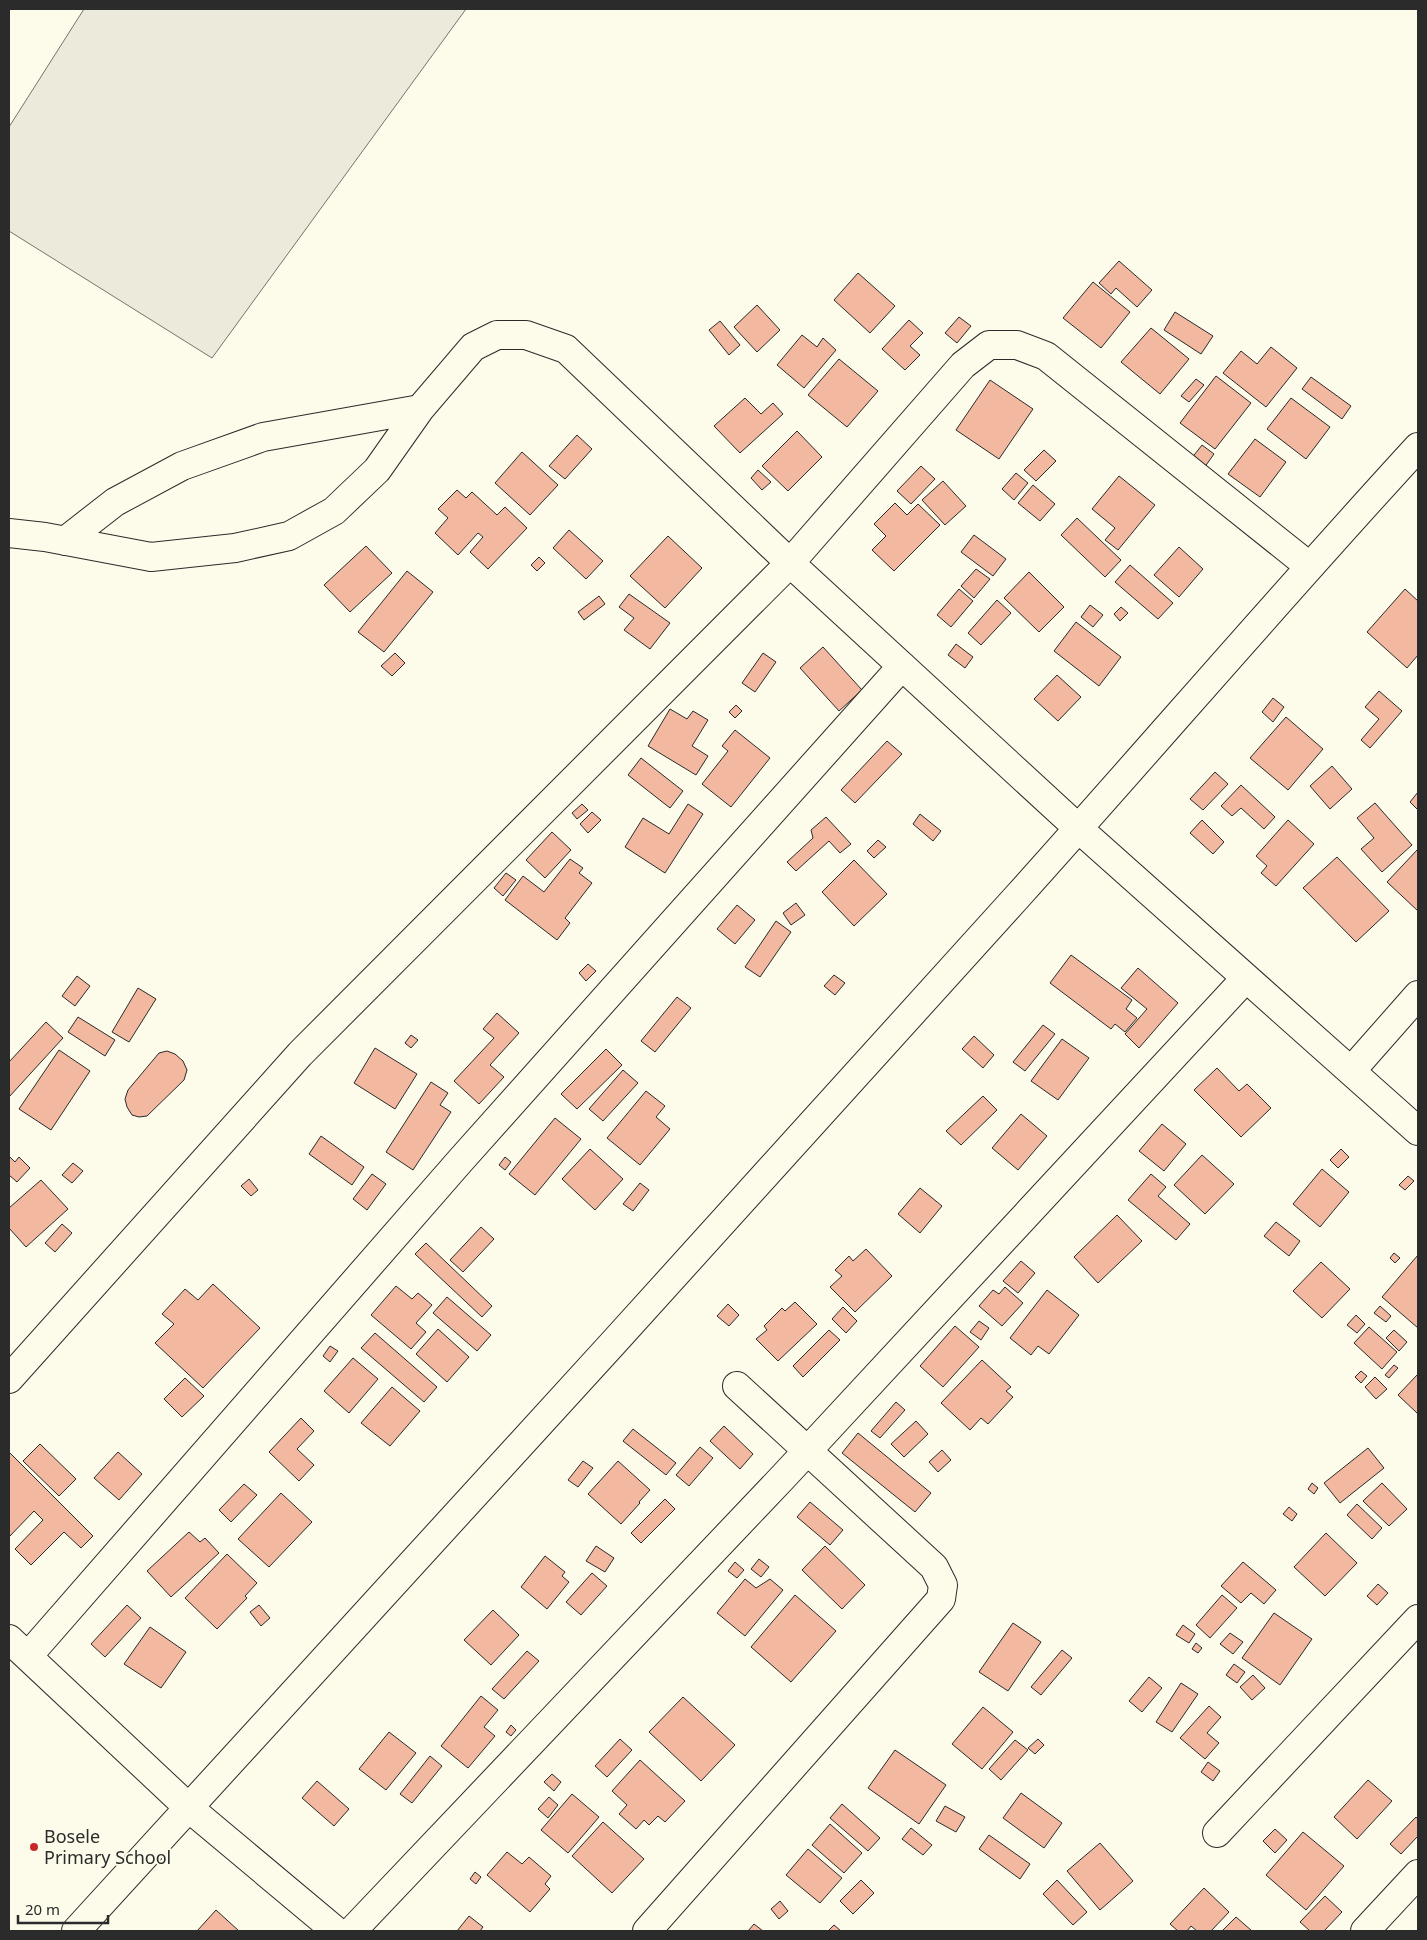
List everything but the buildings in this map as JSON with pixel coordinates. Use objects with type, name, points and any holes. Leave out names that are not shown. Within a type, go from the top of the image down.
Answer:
[{"type":"street","points":[[9,533],[44,537],[151,557],[235,548],[289,536],[334,511],[377,470],[420,409],[473,347],[497,335],[526,335],[566,349],[790,562],[1079,829],[1418,1131]]},
{"type":"street","points":[[9,1379],[300,1054],[790,562],[963,365],[989,345],[1018,345],[1046,356],[1309,566]]},
{"type":"street","points":[[65,541],[115,502],[182,466],[263,437],[420,409]]},
{"type":"street","points":[[76,1931],[643,1312],[1079,829],[1309,566],[1418,447]]},
{"type":"street","points":[[336,1931],[189,1808],[18,1648],[467,1154],[902,666]]},
{"type":"street","points":[[352,1931],[808,1450],[1246,978]]},
{"type":"street","points":[[1351,1071],[1418,995]]},
{"type":"street","points":[[647,1931],[941,1599],[943,1585],[934,1567],[738,1386]]},
{"type":"street","points":[[1217,1833],[1418,1619]]},
{"type":"street","points":[[1365,1931],[1418,1874]]},
{"type":"shaded area","points":[[84,9],[466,9],[212,358],[9,231],[9,127]]},
{"type":"place","name":"Bosele Primary School","points":[[34,1847]]}]
